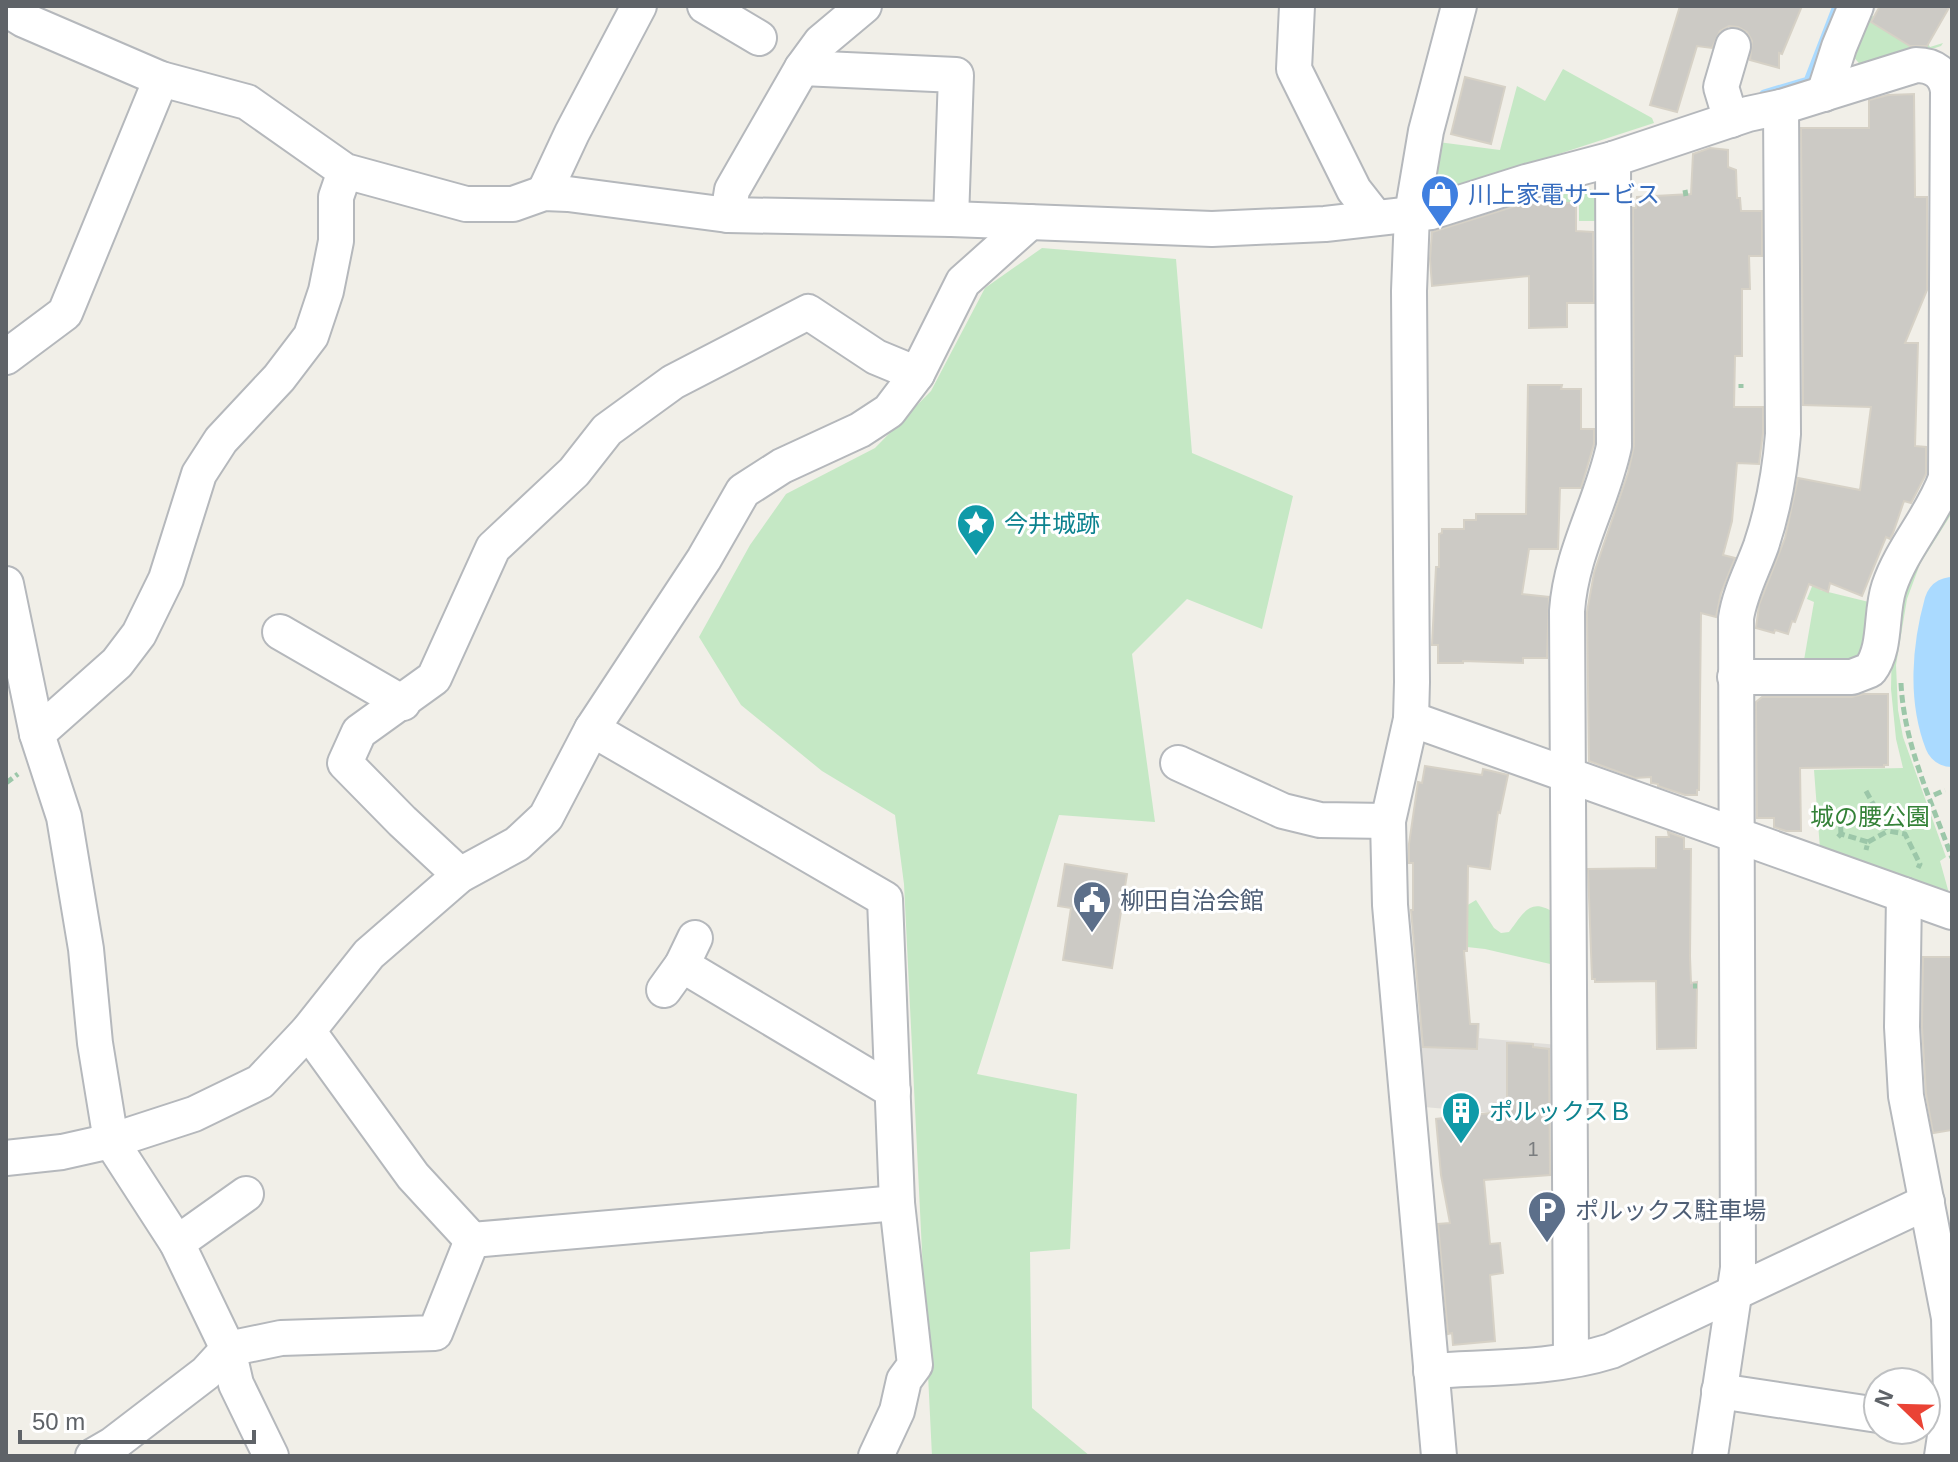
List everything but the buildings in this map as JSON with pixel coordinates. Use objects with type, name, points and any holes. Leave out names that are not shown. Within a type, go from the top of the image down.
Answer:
[{"type":"street","points":[[544,193],[639,6]]},
{"type":"street","points":[[705,6],[759,38]]},
{"type":"street","points":[[728,215],[732,190],[802,68],[821,42],[864,6]]},
{"type":"street","points":[[1297,6],[1294,69],[1354,190],[1376,218]]},
{"type":"street","points":[[1439,1456],[1389,891],[1388,821],[1411,719],[1409,291],[1412,214],[1426,131],[1459,6]]},
{"type":"street","points":[[1824,94],[1856,6]]},
{"type":"street","points":[[6,9],[24,20],[161,79],[247,102],[345,171],[466,204],[513,204],[544,193],[568,194],[728,215],[951,219],[1212,229],[1325,224],[1431,212],[1613,159],[1727,108],[1781,107],[1916,65],[1932,67],[1947,83],[1948,467],[1943,489],[1893,576],[1882,619],[1879,655],[1870,670],[1852,677],[1735,677]]},
{"type":"street","points":[[1727,108],[1721,87],[1733,46]]},
{"type":"street","points":[[802,68],[956,75],[951,219]]},
{"type":"street","points":[[6,357],[65,313],[161,79]]},
{"type":"street","points":[[1710,1456],[1738,1268],[1735,677],[1738,602],[1762,544],[1781,454],[1781,107]]},
{"type":"street","points":[[1571,1359],[1569,592],[1578,551],[1605,484],[1614,446],[1613,159]]},
{"type":"street","points":[[37,734],[117,663],[139,634],[166,579],[199,474],[221,440],[279,378],[311,336],[326,291],[336,241],[336,197],[345,171]]},
{"type":"street","points":[[6,1158],[62,1152],[111,1141],[194,1114],[260,1082],[308,1031],[369,954],[460,875],[517,844],[546,817],[592,729],[704,559],[743,491],[782,466],[889,411],[917,374],[963,282],[1030,222]]},
{"type":"street","points":[[460,875],[345,763],[359,732],[434,678],[493,548],[574,472],[607,430],[673,382],[808,312],[876,357],[917,374]]},
{"type":"street","points":[[6,584],[37,734],[64,817],[86,949],[95,1043],[111,1141],[177,1243],[228,1349],[236,1384],[271,1456]]},
{"type":"street","points":[[280,632],[403,703]]},
{"type":"street","points":[[1411,719],[1735,834],[1909,885],[1952,912]]},
{"type":"street","points":[[592,729],[885,899],[897,1203],[915,1365],[904,1380],[897,1411],[876,1456]]},
{"type":"street","points":[[1178,763],[1283,811],[1320,820],[1388,821]]},
{"type":"street","points":[[1909,885],[1903,1071],[1909,1119],[1949,1318],[1951,1396],[1942,1422]]},
{"type":"street","points":[[680,964],[893,1091]]},
{"type":"street","points":[[308,1031],[413,1176],[472,1240]]},
{"type":"street","points":[[177,1243],[246,1194]]},
{"type":"street","points":[[1431,1371],[1571,1359],[1611,1351],[1927,1202]]},
{"type":"street","points":[[472,1240],[897,1203]]},
{"type":"street","points":[[93,1456],[206,1373],[228,1349],[281,1338],[435,1333],[472,1240]]},
{"type":"street","points":[[1719,1391],[1862,1413]]},
{"type":"path","points":[[1901,676],[1908,736],[1952,858]]},
{"type":"path","points":[[1934,795],[1945,790]]},
{"type":"path","points":[[1866,791],[1888,831]]},
{"type":"path","points":[[1841,834],[1840,815],[1878,813]]},
{"type":"path","points":[[1868,842],[1888,831],[1905,834],[1920,864],[1909,885]]},
{"type":"shaded area","points":[[1416,1022],[1480,1023],[1479,1038],[1559,1045],[1559,1119],[1424,1107]]},
{"type":"green space","points":[[1870,6],[1875,6],[1870,15],[1874,17],[1871,22],[1905,43],[1920,31],[1930,47],[1943,43],[1866,71],[1849,52]]},
{"type":"green space","points":[[1563,69],[1652,118],[1654,123],[1429,196],[1438,142],[1500,150],[1517,86],[1545,101]]},
{"type":"green space","points":[[1583,184],[1602,197],[1602,221],[1579,221],[1579,203],[1551,203],[1551,194]]},
{"type":"green space","points":[[1042,248],[1176,259],[1192,453],[1293,496],[1262,629],[1187,599],[1132,654],[1155,822],[1059,815],[977,1074],[1077,1094],[1070,1249],[1030,1252],[1032,1408],[1090,1456],[932,1456],[904,884],[895,815],[822,771],[741,705],[699,637],[750,545],[786,494],[875,448],[931,391],[985,288]]},
{"type":"green space","name":"城の腰公園","points":[[1952,498],[1952,513],[1920,564],[1907,599],[1896,665],[1903,737],[1946,857],[1940,861],[1950,897],[1820,849],[1814,770],[1903,768],[1896,739],[1891,689],[1897,601]]},
{"type":"green space","points":[[1823,559],[1831,562],[1820,590],[1873,603],[1869,649],[1853,665],[1803,666],[1814,602],[1807,599]]},
{"type":"green space","points":[[1476,900],[1494,928],[1501,933],[1509,932],[1524,912],[1534,906],[1549,909],[1558,915],[1559,966],[1467,947],[1466,906]]},
{"type":"waterway","points":[[1764,94],[1808,81],[1837,6]]},
{"type":"waterway","points":[[1952,605],[1942,673],[1944,707],[1952,739]]},
{"type":"place","name":"川上家電サービス","points":[[1440,228]]},
{"type":"place","name":"今井城跡","points":[[976,557]]},
{"type":"place","name":"柳田自治会館","points":[[1092,934]]},
{"type":"place","name":"ポルックスＢ","points":[[1461,1145]]},
{"type":"place","name":"ポルックス駐車場","points":[[1547,1244]]}]
